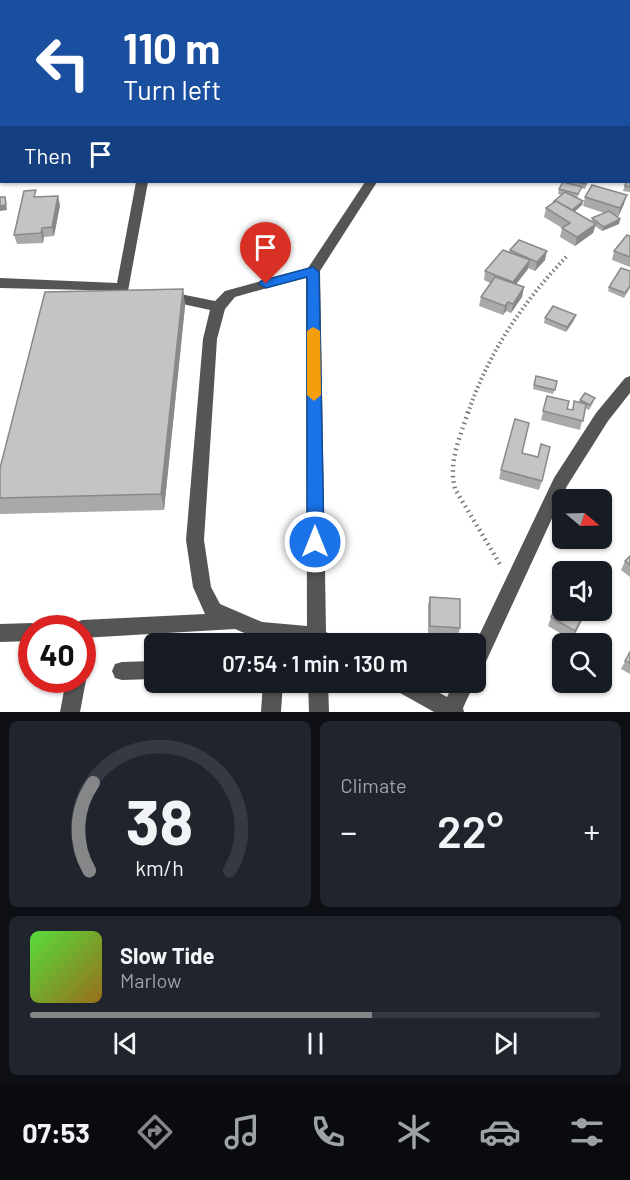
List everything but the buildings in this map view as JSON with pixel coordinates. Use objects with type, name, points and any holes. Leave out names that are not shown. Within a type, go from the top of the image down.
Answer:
[{"type":"street","points":[[123,288],[142,183]]},
{"type":"street","points":[[321,633],[313,272],[370,183]]},
{"type":"street","points":[[253,633],[213,610],[202,587],[195,540],[210,339],[218,307],[230,294],[313,272]]},
{"type":"street","points":[[0,283],[123,288],[218,307]]},
{"type":"street","points":[[486,641],[560,483],[602,417],[630,382]]},
{"type":"street","points":[[96,632],[235,621]]},
{"type":"street","points":[[0,633],[18,632]]},
{"type":"street","points":[[122,671],[144,670]]},
{"type":"street","points":[[70,712],[74,693]]},
{"type":"street","points":[[271,712],[272,693]]},
{"type":"street","points":[[318,693],[319,712]]},
{"type":"street","points":[[420,693],[452,711],[460,693]]},
{"type":"path","points":[[513,586],[455,489],[452,461],[474,395],[501,338],[546,278],[567,256]]},
{"type":"slow traffic","points":[[313,331],[314,395]]},
{"type":"route","points":[[266,284],[313,272],[315,542]]}]
